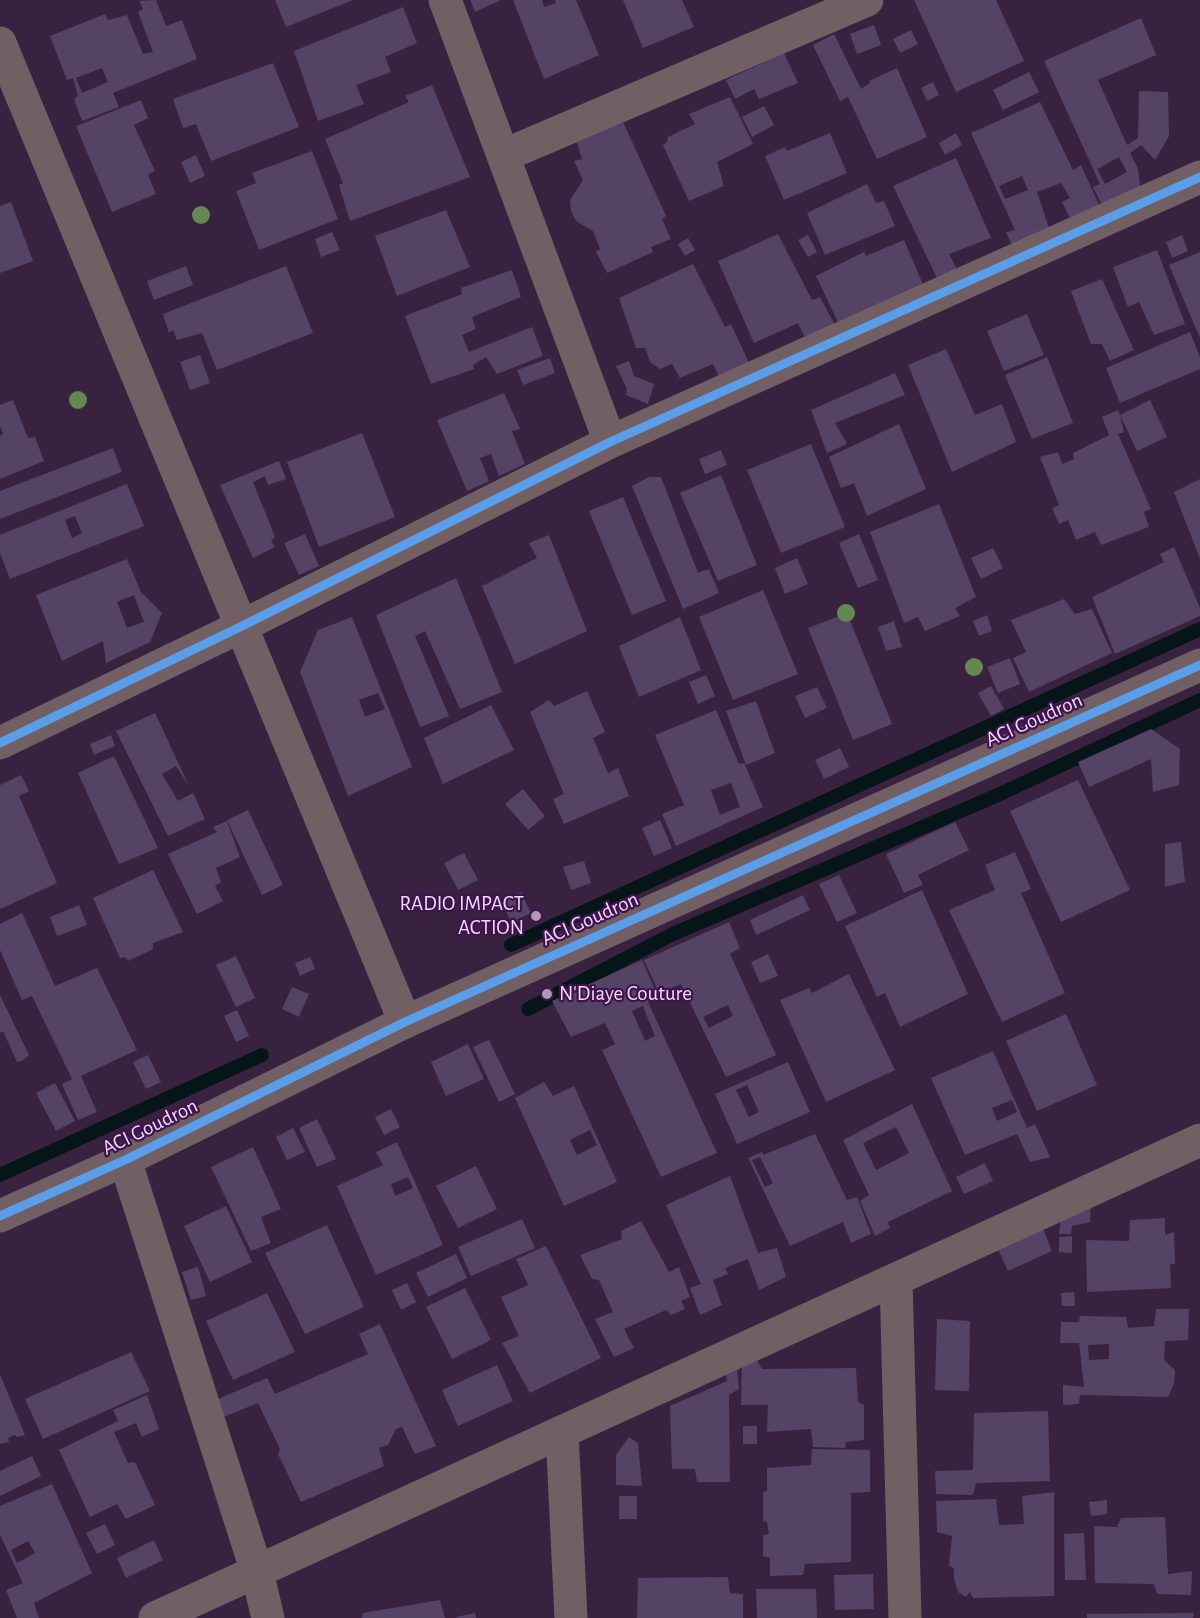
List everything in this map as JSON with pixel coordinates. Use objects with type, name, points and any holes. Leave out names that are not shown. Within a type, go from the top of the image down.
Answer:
[{"type":"street","points":[[445,0],[505,155],[610,442]]},
{"type":"street","points":[[505,155],[867,0]]},
{"type":"street","points":[[0,43],[405,1022]]},
{"type":"street","points":[[0,743],[240,627],[610,442],[1200,177]]},
{"type":"street","name":"ACI Goudron","points":[[0,1216],[125,1160],[405,1022],[1200,665]]},
{"type":"street","points":[[155,1618],[1200,1140]]},
{"type":"street","points":[[125,1160],[257,1572],[268,1618]]},
{"type":"street","points":[[896,1279],[905,1618]]},
{"type":"street","points":[[562,1431],[571,1618]]},
{"type":"building","points":[[156,0],[166,26],[182,20],[197,59],[113,93],[119,107],[82,121],[74,99],[78,96],[73,78],[67,80],[50,36],[105,14],[108,20],[127,15],[143,54],[153,52],[138,12],[143,9],[139,1]],"holes":[[[102,68],[108,82],[82,93],[76,78]]]},
{"type":"building","points":[[275,0],[353,0],[286,27]]},
{"type":"building","points":[[470,0],[501,0],[475,12]]},
{"type":"building","points":[[513,0],[542,0],[544,7],[556,3],[555,0],[576,0],[599,55],[544,79]]},
{"type":"building","points":[[623,0],[682,0],[694,27],[643,48]]},
{"type":"building","points":[[914,0],[996,0],[1024,61],[956,92]]},
{"type":"building","points":[[403,7],[417,43],[385,57],[391,72],[356,85],[364,104],[318,121],[294,51]]},
{"type":"building","points":[[1141,18],[1156,55],[1098,80],[1127,145],[1138,138],[1139,91],[1168,92],[1169,136],[1155,160],[1141,145],[1130,153],[1138,169],[1141,192],[1104,209],[1093,187],[1100,184],[1044,61]],"holes":[[[1119,157],[1127,172],[1105,184],[1097,169]]]},
{"type":"building","points":[[874,25],[881,45],[857,54],[850,34]]},
{"type":"building","points":[[911,30],[918,44],[900,53],[893,39]]},
{"type":"building","points":[[834,34],[861,89],[870,83],[869,81],[897,68],[927,137],[877,159],[848,97],[840,101],[813,45]]},
{"type":"building","points":[[784,53],[798,83],[759,99],[754,89],[735,99],[726,80]]},
{"type":"building","points":[[273,63],[299,127],[211,161],[196,124],[183,128],[173,99]]},
{"type":"building","points":[[1029,72],[1039,92],[1003,110],[993,90]]},
{"type":"building","points":[[933,82],[939,95],[927,101],[921,88]]},
{"type":"building","points":[[432,85],[470,177],[350,221],[339,185],[343,183],[325,139],[409,102],[405,96]]},
{"type":"building","points":[[730,97],[753,144],[717,162],[724,186],[689,201],[663,145],[667,142],[668,137],[695,124],[689,114]]},
{"type":"building","points":[[141,100],[148,118],[134,125],[155,171],[148,175],[156,194],[112,212],[76,126]]},
{"type":"building","points":[[1040,102],[1073,170],[1081,165],[1099,205],[1070,218],[1062,202],[1070,198],[1061,183],[1037,192],[1049,228],[1012,245],[1006,232],[1015,230],[971,133]],"holes":[[[1022,176],[1028,190],[1005,199],[999,186]]]},
{"type":"building","points":[[764,106],[774,125],[752,137],[742,117]]},
{"type":"building","points":[[623,122],[666,216],[662,219],[671,239],[651,247],[653,252],[607,273],[596,252],[600,249],[593,231],[576,221],[571,211],[570,200],[583,180],[574,161],[582,159],[577,142]]},
{"type":"building","points":[[830,133],[847,173],[784,200],[765,156],[785,147],[787,151]]},
{"type":"building","points":[[956,133],[962,145],[945,155],[939,143]]},
{"type":"building","points":[[312,151],[338,219],[259,250],[236,191],[256,183],[252,173]]},
{"type":"building","points":[[196,155],[205,176],[190,183],[181,162]]},
{"type":"building","points":[[956,158],[991,238],[949,254],[958,271],[938,280],[893,186]]},
{"type":"building","points":[[867,184],[876,203],[884,201],[895,226],[825,255],[807,213]]},
{"type":"building","points":[[11,202],[33,261],[0,273],[0,206]]},
{"type":"building","points":[[446,210],[470,267],[397,296],[375,236]]},
{"type":"building","points":[[332,232],[340,250],[321,257],[315,239]]},
{"type":"building","points":[[778,234],[812,300],[820,297],[837,329],[807,342],[798,323],[754,343],[718,261]]},
{"type":"building","points":[[808,235],[817,252],[808,257],[798,240]]},
{"type":"building","points":[[1182,235],[1188,251],[1172,258],[1166,242]]},
{"type":"building","points":[[688,238],[695,250],[685,256],[678,244]]},
{"type":"building","points":[[904,240],[924,287],[839,324],[816,276],[864,252],[866,256]]},
{"type":"building","points":[[1157,250],[1185,324],[1154,335],[1139,302],[1128,307],[1113,267]]},
{"type":"building","points":[[1200,252],[1200,338],[1169,265]]},
{"type":"building","points":[[693,264],[725,327],[731,324],[751,367],[720,379],[713,364],[680,378],[672,364],[660,369],[650,362],[645,348],[636,348],[619,298]]},
{"type":"building","points":[[186,266],[193,285],[154,300],[147,281]]},
{"type":"building","points":[[286,266],[313,333],[217,370],[202,333],[177,340],[173,330],[169,333],[163,314]]},
{"type":"building","points":[[512,270],[521,297],[472,317],[476,329],[462,335],[469,352],[532,327],[543,356],[497,374],[486,357],[473,365],[474,369],[431,384],[405,316],[462,294],[461,288]]},
{"type":"building","points":[[1102,279],[1134,350],[1110,361],[1102,344],[1091,344],[1071,291]]},
{"type":"building","points":[[1027,314],[1044,355],[1004,371],[987,331]]},
{"type":"building","points":[[1190,332],[1200,357],[1200,369],[1120,403],[1106,368]]},
{"type":"building","points":[[946,349],[975,415],[1002,404],[1016,442],[952,472],[908,365]]},
{"type":"building","points":[[200,355],[210,383],[190,390],[180,362]]},
{"type":"building","points":[[1047,357],[1073,423],[1032,439],[1005,375]]},
{"type":"building","points":[[550,358],[555,373],[523,385],[517,370]]},
{"type":"building","points":[[629,361],[634,376],[654,384],[648,404],[626,395],[627,389],[616,366]]},
{"type":"building","points":[[895,373],[905,395],[835,423],[847,444],[827,453],[811,410]]},
{"type":"building","points":[[504,393],[520,429],[512,431],[525,464],[499,476],[491,454],[480,458],[489,481],[467,491],[437,420]]},
{"type":"building","points":[[13,400],[28,438],[35,437],[44,461],[0,479],[0,436],[3,434],[0,426],[0,405]]},
{"type":"building","points":[[1150,400],[1167,437],[1137,451],[1120,415]]},
{"type":"building","points":[[1118,410],[1124,432],[1118,434],[1151,509],[1144,512],[1149,527],[1101,545],[1095,532],[1076,540],[1068,520],[1059,524],[1052,508],[1059,505],[1040,457],[1058,452],[1062,464],[1074,459],[1073,453],[1109,435],[1102,417]]},
{"type":"building","points":[[899,424],[926,489],[867,516],[854,483],[841,488],[829,457]]},
{"type":"building","points":[[362,433],[395,517],[319,547],[287,462]]},
{"type":"building","points":[[811,444],[845,527],[781,553],[747,470]]},
{"type":"building","points":[[113,448],[122,472],[0,519],[0,491]]},
{"type":"building","points":[[721,450],[727,465],[705,474],[699,459]]},
{"type":"building","points":[[279,461],[286,479],[268,485],[265,476],[253,482],[275,537],[271,541],[275,547],[253,558],[220,485]]},
{"type":"building","points":[[721,475],[757,565],[718,581],[680,493]]},
{"type":"building","points":[[649,477],[661,477],[698,573],[709,569],[719,593],[683,609],[632,486]]},
{"type":"building","points":[[1200,479],[1200,559],[1174,492]]},
{"type":"building","points":[[127,484],[144,526],[10,579],[0,553],[0,535]],"holes":[[[75,516],[82,533],[72,538],[65,520]]]},
{"type":"building","points":[[623,497],[666,601],[632,615],[589,511]]},
{"type":"building","points":[[939,504],[976,597],[955,608],[960,616],[925,631],[918,617],[904,623],[870,532]]},
{"type":"building","points":[[305,534],[319,566],[299,575],[284,543]]},
{"type":"building","points":[[859,534],[878,580],[858,588],[839,543]]},
{"type":"building","points":[[549,535],[587,631],[515,664],[482,586],[537,558],[529,543]]},
{"type":"building","points":[[1174,547],[1200,608],[1200,616],[1115,654],[1092,597],[1164,562],[1160,554]]},
{"type":"building","points":[[993,548],[1003,568],[981,579],[971,558]]},
{"type":"building","points":[[797,558],[808,584],[785,594],[775,568]]},
{"type":"building","points":[[127,559],[141,592],[162,613],[150,642],[106,663],[103,641],[62,661],[36,595]],"holes":[[[134,595],[144,622],[127,628],[117,602]]]},
{"type":"building","points":[[456,578],[502,692],[460,709],[425,631],[415,636],[449,716],[420,727],[376,615]]},
{"type":"building","points":[[763,590],[798,674],[733,700],[699,617]]},
{"type":"building","points":[[1064,599],[1075,614],[1092,609],[1112,653],[1029,692],[1013,658],[1026,652],[1011,620]]},
{"type":"building","points":[[847,613],[892,724],[853,740],[808,628]]},
{"type":"building","points":[[987,615],[992,631],[979,636],[973,621]]},
{"type":"building","points":[[352,617],[412,767],[348,796],[300,672],[318,630]],"holes":[[[378,693],[385,709],[365,717],[359,700]]]},
{"type":"building","points":[[680,617],[701,670],[639,697],[619,646]]},
{"type":"building","points":[[894,621],[902,647],[886,651],[878,627]]},
{"type":"building","points":[[1010,658],[1020,684],[998,693],[987,667]]},
{"type":"building","points":[[706,675],[715,696],[698,704],[689,682]]},
{"type":"building","points":[[991,686],[1004,709],[991,716],[978,693]]},
{"type":"building","points":[[817,687],[827,708],[805,718],[795,696]]},
{"type":"building","points":[[587,691],[605,732],[593,738],[608,773],[618,768],[629,796],[564,824],[553,799],[564,794],[530,712],[549,700],[554,706]]},
{"type":"building","points":[[756,701],[775,753],[746,765],[726,711]]},
{"type":"building","points":[[491,705],[514,750],[443,784],[424,738]]},
{"type":"building","points":[[716,710],[739,764],[744,763],[763,807],[676,846],[662,814],[684,805],[655,735]],"holes":[[[731,783],[740,807],[720,815],[711,790]]]},
{"type":"building","points":[[155,713],[189,786],[176,766],[162,774],[178,801],[193,793],[205,819],[168,836],[116,731]]},
{"type":"building","points":[[1151,729],[1180,749],[1179,785],[1153,792],[1151,759],[1089,787],[1078,762]]},
{"type":"building","points":[[111,735],[115,746],[94,755],[90,744]]},
{"type":"building","points":[[840,748],[849,767],[824,779],[815,760]]},
{"type":"building","points":[[114,756],[158,848],[119,864],[78,773]]},
{"type":"building","points":[[21,775],[29,791],[19,796],[57,883],[0,909],[0,785]]},
{"type":"building","points":[[1078,780],[1130,890],[1061,922],[1010,811]]},
{"type":"building","points":[[523,789],[545,816],[528,830],[505,804]]},
{"type":"building","points":[[248,810],[283,885],[262,895],[227,820]]},
{"type":"building","points":[[660,820],[672,848],[654,856],[642,828]]},
{"type":"building","points":[[227,821],[240,857],[216,868],[221,882],[215,886],[223,901],[197,914],[168,854],[217,832],[213,827]]},
{"type":"building","points":[[955,822],[969,850],[918,875],[923,885],[904,893],[886,854]]},
{"type":"building","points":[[1181,842],[1185,882],[1165,887],[1165,844]]},
{"type":"building","points":[[1015,852],[1031,889],[1021,893],[1065,993],[1002,1022],[949,910],[995,890],[985,865]]},
{"type":"building","points":[[464,853],[478,880],[458,890],[444,863]]},
{"type":"building","points":[[584,861],[591,883],[571,890],[563,867]]},
{"type":"building","points":[[153,870],[183,932],[153,943],[153,949],[128,961],[125,957],[120,958],[93,898]]},
{"type":"building","points":[[839,875],[857,913],[837,922],[819,884]]},
{"type":"building","points":[[922,890],[968,994],[900,1027],[885,993],[877,997],[845,926]]},
{"type":"building","points":[[521,892],[531,913],[511,922],[502,902]]},
{"type":"building","points":[[803,895],[810,910],[756,935],[750,920]]},
{"type":"building","points":[[79,905],[87,925],[57,936],[50,917]]},
{"type":"building","points":[[22,913],[55,986],[97,968],[137,1050],[81,1076],[97,1112],[78,1120],[62,1084],[72,1079],[32,996],[22,1000],[0,950],[0,924]]},
{"type":"building","points":[[729,922],[740,948],[730,954],[776,1055],[726,1077],[681,984],[659,993],[644,960]],"holes":[[[728,1005],[733,1016],[709,1028],[703,1017]]]},
{"type":"building","points":[[768,954],[778,976],[760,983],[751,962]]},
{"type":"building","points":[[236,956],[255,998],[236,1007],[216,965]]},
{"type":"building","points":[[310,957],[315,969],[300,976],[295,963]]},
{"type":"building","points":[[642,960],[658,997],[648,1002],[717,1153],[661,1177],[602,1050],[615,1044],[605,1023],[571,1037],[552,1001]],"holes":[[[643,1006],[655,1036],[645,1041],[632,1011]]]},
{"type":"building","points":[[849,974],[895,1070],[826,1102],[780,1000],[809,988],[812,993]]},
{"type":"building","points":[[292,987],[309,994],[299,1017],[282,1009]]},
{"type":"building","points":[[0,995],[29,1055],[22,1061],[17,1062],[3,1031],[0,1033]]},
{"type":"building","points":[[237,1010],[249,1036],[236,1042],[224,1016]]},
{"type":"building","points":[[1066,1014],[1097,1085],[1037,1111],[1006,1041]]},
{"type":"building","points":[[489,1040],[515,1094],[499,1102],[473,1047]]},
{"type":"building","points":[[468,1044],[484,1079],[446,1096],[431,1062]]},
{"type":"building","points":[[993,1051],[1027,1128],[1035,1124],[1050,1157],[1030,1162],[1017,1134],[965,1155],[931,1078]],"holes":[[[1012,1100],[1017,1112],[997,1121],[992,1108]]]},
{"type":"building","points":[[148,1055],[161,1082],[146,1089],[133,1062]]},
{"type":"building","points":[[788,1062],[810,1112],[737,1144],[715,1094]],"holes":[[[747,1085],[759,1112],[749,1117],[736,1090]]]},
{"type":"building","points":[[544,1082],[553,1096],[574,1086],[617,1182],[564,1206],[515,1098]],"holes":[[[590,1130],[597,1145],[577,1155],[570,1140]]]},
{"type":"building","points":[[55,1083],[75,1121],[56,1131],[36,1093]]},
{"type":"building","points":[[912,1104],[952,1191],[888,1222],[890,1228],[875,1236],[860,1201],[869,1195],[843,1140]],"holes":[[[896,1127],[909,1153],[876,1170],[863,1143]]]},
{"type":"building","points":[[391,1109],[400,1127],[384,1135],[375,1117]]},
{"type":"building","points":[[317,1119],[336,1159],[317,1167],[299,1128]]},
{"type":"building","points":[[293,1128],[305,1152],[287,1160],[276,1137]]},
{"type":"building","points":[[815,1134],[847,1200],[857,1197],[871,1234],[851,1243],[843,1222],[790,1246],[748,1158],[762,1152],[763,1155]],"holes":[[[760,1157],[773,1183],[765,1187],[752,1160]]]},
{"type":"building","points":[[397,1142],[443,1245],[376,1275],[337,1186],[383,1165],[376,1152]],"holes":[[[408,1177],[413,1188],[395,1196],[391,1184]]]},
{"type":"building","points":[[253,1147],[281,1209],[261,1217],[271,1243],[251,1251],[211,1167]]},
{"type":"building","points":[[985,1163],[993,1181],[964,1194],[956,1177]]},
{"type":"building","points":[[476,1166],[497,1209],[458,1228],[436,1186]]},
{"type":"building","points":[[730,1176],[758,1253],[777,1248],[786,1277],[759,1290],[748,1259],[725,1268],[728,1274],[713,1280],[722,1305],[700,1315],[690,1288],[701,1284],[666,1205]]},
{"type":"building","points":[[1091,1202],[1090,1222],[1072,1226],[1071,1234],[1059,1234],[1061,1215]]},
{"type":"building","points":[[226,1206],[252,1262],[210,1282],[184,1226]]},
{"type":"building","points":[[1165,1218],[1165,1235],[1174,1232],[1175,1264],[1170,1264],[1171,1288],[1087,1292],[1086,1240],[1129,1241],[1130,1220]]},
{"type":"building","points":[[522,1219],[535,1248],[471,1276],[458,1247]]},
{"type":"building","points":[[641,1221],[669,1272],[679,1267],[690,1297],[681,1301],[685,1309],[671,1315],[666,1310],[624,1329],[634,1348],[614,1357],[595,1319],[613,1312],[599,1280],[592,1279],[580,1255],[622,1239],[621,1231]]},
{"type":"building","points":[[327,1225],[364,1307],[305,1334],[265,1253]]},
{"type":"building","points":[[1043,1229],[1052,1251],[1008,1271],[998,1249]]},
{"type":"building","points":[[1072,1236],[1072,1253],[1059,1252],[1059,1237]]},
{"type":"building","points":[[546,1246],[601,1358],[530,1393],[502,1343],[519,1336],[501,1297],[528,1285],[516,1259]]},
{"type":"building","points":[[456,1254],[467,1278],[428,1297],[416,1273]]},
{"type":"building","points":[[198,1267],[206,1296],[191,1300],[182,1272]]},
{"type":"building","points":[[407,1283],[416,1302],[401,1310],[392,1290]]},
{"type":"building","points":[[465,1288],[491,1340],[452,1359],[426,1307]]},
{"type":"building","points":[[1074,1292],[1075,1306],[1062,1306],[1061,1293]]},
{"type":"building","points":[[267,1293],[295,1352],[233,1380],[206,1321]]},
{"type":"building","points":[[1156,1309],[1189,1309],[1188,1340],[1165,1341],[1164,1360],[1175,1370],[1174,1384],[1168,1397],[1080,1395],[1079,1404],[1063,1405],[1063,1385],[1084,1387],[1079,1343],[1060,1343],[1061,1322],[1079,1322],[1080,1316],[1126,1317],[1128,1328],[1154,1326]],"holes":[[[1109,1344],[1109,1359],[1089,1360],[1088,1345]]]},
{"type":"building","points":[[937,1319],[970,1321],[969,1391],[935,1390]]},
{"type":"building","points":[[380,1324],[436,1446],[415,1454],[402,1427],[396,1429],[388,1445],[379,1448],[384,1466],[301,1502],[278,1454],[280,1449],[258,1403],[216,1420],[211,1402],[267,1378],[275,1394],[368,1354],[359,1334]]},
{"type":"building","points":[[131,1352],[150,1391],[43,1439],[25,1399]]},
{"type":"building","points":[[757,1360],[762,1369],[856,1368],[858,1402],[864,1405],[864,1440],[846,1442],[845,1448],[813,1447],[811,1429],[767,1432],[768,1405],[741,1405],[742,1366]]},
{"type":"building","points":[[497,1365],[513,1401],[458,1426],[442,1390]]},
{"type":"building","points":[[737,1369],[739,1389],[729,1395],[730,1482],[697,1482],[695,1469],[672,1469],[670,1406],[727,1381],[726,1374]]},
{"type":"building","points":[[0,1374],[25,1435],[17,1437],[14,1435],[8,1438],[9,1442],[0,1444]]},
{"type":"building","points":[[147,1395],[159,1429],[142,1437],[136,1423],[114,1432],[128,1463],[135,1462],[155,1505],[126,1519],[117,1504],[90,1517],[59,1450],[118,1421],[113,1410]]},
{"type":"building","points":[[1048,1411],[1050,1481],[976,1483],[973,1495],[936,1494],[935,1471],[973,1470],[974,1413]]},
{"type":"building","points":[[743,1426],[757,1426],[757,1444],[743,1444]]},
{"type":"building","points":[[629,1437],[638,1443],[642,1486],[616,1485],[616,1455]]},
{"type":"building","points":[[812,1449],[870,1450],[870,1492],[851,1493],[851,1562],[805,1564],[803,1575],[770,1576],[770,1558],[763,1556],[763,1535],[769,1534],[767,1522],[763,1521],[763,1492],[767,1491],[767,1468],[811,1465]]},
{"type":"building","points":[[32,1456],[41,1476],[0,1496],[0,1471]]},
{"type":"building","points":[[52,1484],[92,1573],[34,1603],[39,1618],[17,1618],[6,1590],[23,1583],[0,1535],[0,1506]],"holes":[[[28,1541],[35,1553],[17,1563],[11,1550]]]},
{"type":"building","points":[[1054,1492],[1054,1596],[973,1598],[970,1592],[966,1597],[958,1592],[954,1569],[949,1565],[952,1536],[937,1532],[936,1501],[996,1499],[999,1525],[1024,1524],[1022,1496]]},
{"type":"building","points":[[619,1496],[637,1496],[637,1519],[619,1519]]},
{"type":"building","points":[[1107,1500],[1107,1514],[1091,1516],[1089,1502]]},
{"type":"building","points":[[1165,1517],[1168,1574],[1192,1571],[1191,1595],[1157,1594],[1154,1584],[1095,1583],[1094,1526],[1117,1527],[1121,1518]]},
{"type":"building","points":[[105,1524],[115,1545],[97,1554],[86,1533]]},
{"type":"building","points":[[1084,1533],[1086,1580],[1065,1580],[1064,1534]]},
{"type":"building","points":[[154,1540],[163,1560],[126,1578],[117,1558]]},
{"type":"building","points":[[873,1574],[874,1609],[835,1610],[834,1575]]},
{"type":"building","points":[[728,1577],[730,1593],[743,1594],[743,1618],[637,1618],[638,1578]]},
{"type":"building","points":[[756,1589],[816,1589],[817,1618],[757,1618]]},
{"type":"building","points":[[440,1600],[445,1618],[362,1618],[363,1613]]},
{"type":"building","points":[[475,1613],[476,1618],[456,1618],[456,1617]]},
{"type":"building","points":[[1194,1613],[1193,1618],[1087,1618],[1087,1614]]},
{"type":"waterway","points":[[511,945],[1200,629]]},
{"type":"waterway","points":[[528,1009],[673,934],[998,795],[1200,700]]},
{"type":"waterway","points":[[0,1175],[262,1055]]},
{"type":"cycle path","points":[[0,743],[240,627],[610,442],[1200,177]]},
{"type":"cycle path","points":[[0,1216],[125,1160],[405,1022],[1200,665]]},
{"type":"place","name":"RADIO IMPACT ACTION","points":[[536,916]]},
{"type":"place","name":"N'Diaye Couture","points":[[547,994]]}]
